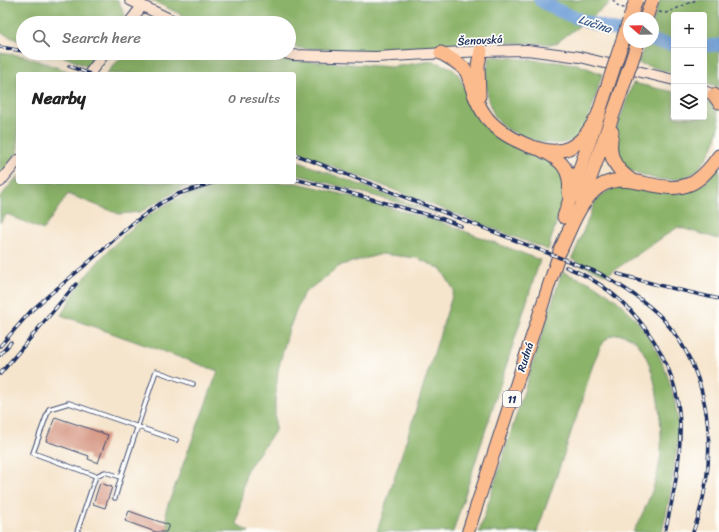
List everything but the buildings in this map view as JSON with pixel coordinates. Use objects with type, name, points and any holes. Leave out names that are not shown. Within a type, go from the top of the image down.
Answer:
[{"type":"highway","name":"11","points":[[632,12],[636,0]]},
{"type":"highway","points":[[648,12],[652,0]]},
{"type":"highway","name":"11","points":[[560,250],[599,114],[623,38]]},
{"type":"highway","name":"11","points":[[570,218],[620,94],[636,48]]},
{"type":"highway","points":[[466,72],[477,51]]},
{"type":"highway","points":[[477,51],[479,59],[478,72],[480,106]]},
{"type":"highway","points":[[441,53],[461,66],[466,72],[480,106],[490,121],[505,134],[557,159],[562,164],[570,181],[570,218]]},
{"type":"highway","points":[[620,94],[621,104],[613,131],[610,150],[616,166],[631,180]]},
{"type":"highway","points":[[534,147],[555,151],[571,147],[585,135],[599,114]]},
{"type":"highway","points":[[570,218],[599,187],[612,181],[631,180],[672,188],[684,186],[699,179],[708,170],[718,156]]},
{"type":"main road","name":"Rudná","points":[[468,532],[560,250]]},
{"type":"street","points":[[130,0],[163,16]]},
{"type":"street","points":[[134,16],[142,6]]},
{"type":"street","name":"Šenovská","points":[[296,55],[375,57],[477,51],[527,50],[580,57],[671,79]]},
{"type":"street","points":[[91,72],[100,60]]},
{"type":"street","points":[[0,182],[16,162]]},
{"type":"lane","points":[[115,498],[156,371],[193,384]]},
{"type":"lane","points":[[121,477],[105,472],[96,476],[33,453],[48,409],[69,404],[176,440]]},
{"type":"lane","points":[[77,532],[96,476]]},
{"type":"path","points":[[613,0],[619,7]]},
{"type":"path","points":[[666,13],[696,0]]},
{"type":"green space","points":[[0,0],[118,0],[125,15],[16,16],[16,40],[0,32]]},
{"type":"green space","points":[[151,0],[614,0],[555,44],[488,42],[388,52],[296,48],[296,16],[184,16]]},
{"type":"green space","points":[[660,0],[719,0],[719,87],[707,83],[707,12],[671,12],[671,72],[638,63],[644,48],[659,48],[659,12],[656,12]]},
{"type":"green space","points":[[0,53],[16,55],[16,60],[36,60],[70,72],[16,72],[16,155],[0,174]]},
{"type":"green space","points":[[490,56],[577,64],[602,74],[590,115],[583,130],[578,136],[571,141],[548,143],[523,136],[502,125],[494,114],[487,93],[486,74]]},
{"type":"green space","points":[[72,60],[93,60],[88,67]]},
{"type":"green space","points":[[119,60],[294,60],[392,67],[432,61],[450,67],[458,74],[475,108],[561,169],[565,193],[548,250],[296,152],[296,72],[108,72]]},
{"type":"green space","points":[[633,83],[671,91],[671,120],[707,120],[707,100],[716,110],[719,119],[715,143],[706,159],[696,172],[683,178],[671,180],[656,179],[628,170],[620,162],[616,152],[614,135]]},
{"type":"green space","points":[[296,161],[438,214],[296,174]]},
{"type":"green space","points":[[719,166],[719,239],[678,227],[607,275],[576,263],[577,261],[572,259],[595,202],[605,193],[617,186],[674,194],[692,190],[704,184]]},
{"type":"green space","points":[[16,178],[16,184],[195,184],[184,187],[140,212],[119,214],[68,194],[43,230],[7,214],[0,223],[0,197]]},
{"type":"green space","points":[[297,183],[438,221],[540,260],[453,532],[377,532],[454,290],[441,269],[417,258],[382,254],[341,265],[303,294],[289,329],[278,370],[275,402],[275,431],[246,471],[237,524],[249,532],[166,532],[168,526],[166,510],[218,371],[61,315],[87,275],[107,252],[129,231],[153,212],[165,205],[198,191],[226,184]]},
{"type":"green space","points":[[562,272],[592,284],[617,301],[632,315],[644,330],[664,366],[675,404],[678,433],[671,487],[662,532],[633,532],[650,498],[656,480],[660,461],[661,431],[657,392],[646,356],[637,343],[627,336],[618,334],[607,339],[602,344],[597,354],[590,372],[580,409],[537,532],[479,532]]},
{"type":"waterway","name":"Lučina","points":[[540,0],[561,12],[623,32]]},
{"type":"waterway","name":"Lučina","points":[[659,42],[671,44]]},
{"type":"waterway","name":"Lučina","points":[[707,46],[719,45]]},
{"type":"railway","points":[[0,47],[16,50]]},
{"type":"railway","points":[[69,66],[85,72]]},
{"type":"railway","points":[[296,155],[599,273],[616,283],[656,312],[680,342],[693,367],[702,393],[707,421],[709,449],[707,477],[693,532]]},
{"type":"railway","points":[[296,179],[443,219],[461,226]]},
{"type":"railway","points":[[0,346],[31,311],[132,224],[161,203],[178,194],[209,184]]},
{"type":"railway","points":[[566,267],[589,278],[610,292],[629,310],[646,330],[660,352],[671,375],[677,400],[680,439],[676,479],[665,532]]},
{"type":"railway","points":[[618,274],[719,299]]},
{"type":"railway","points":[[0,374],[76,284]]},
{"type":"railway","points":[[0,355],[11,342]]}]
